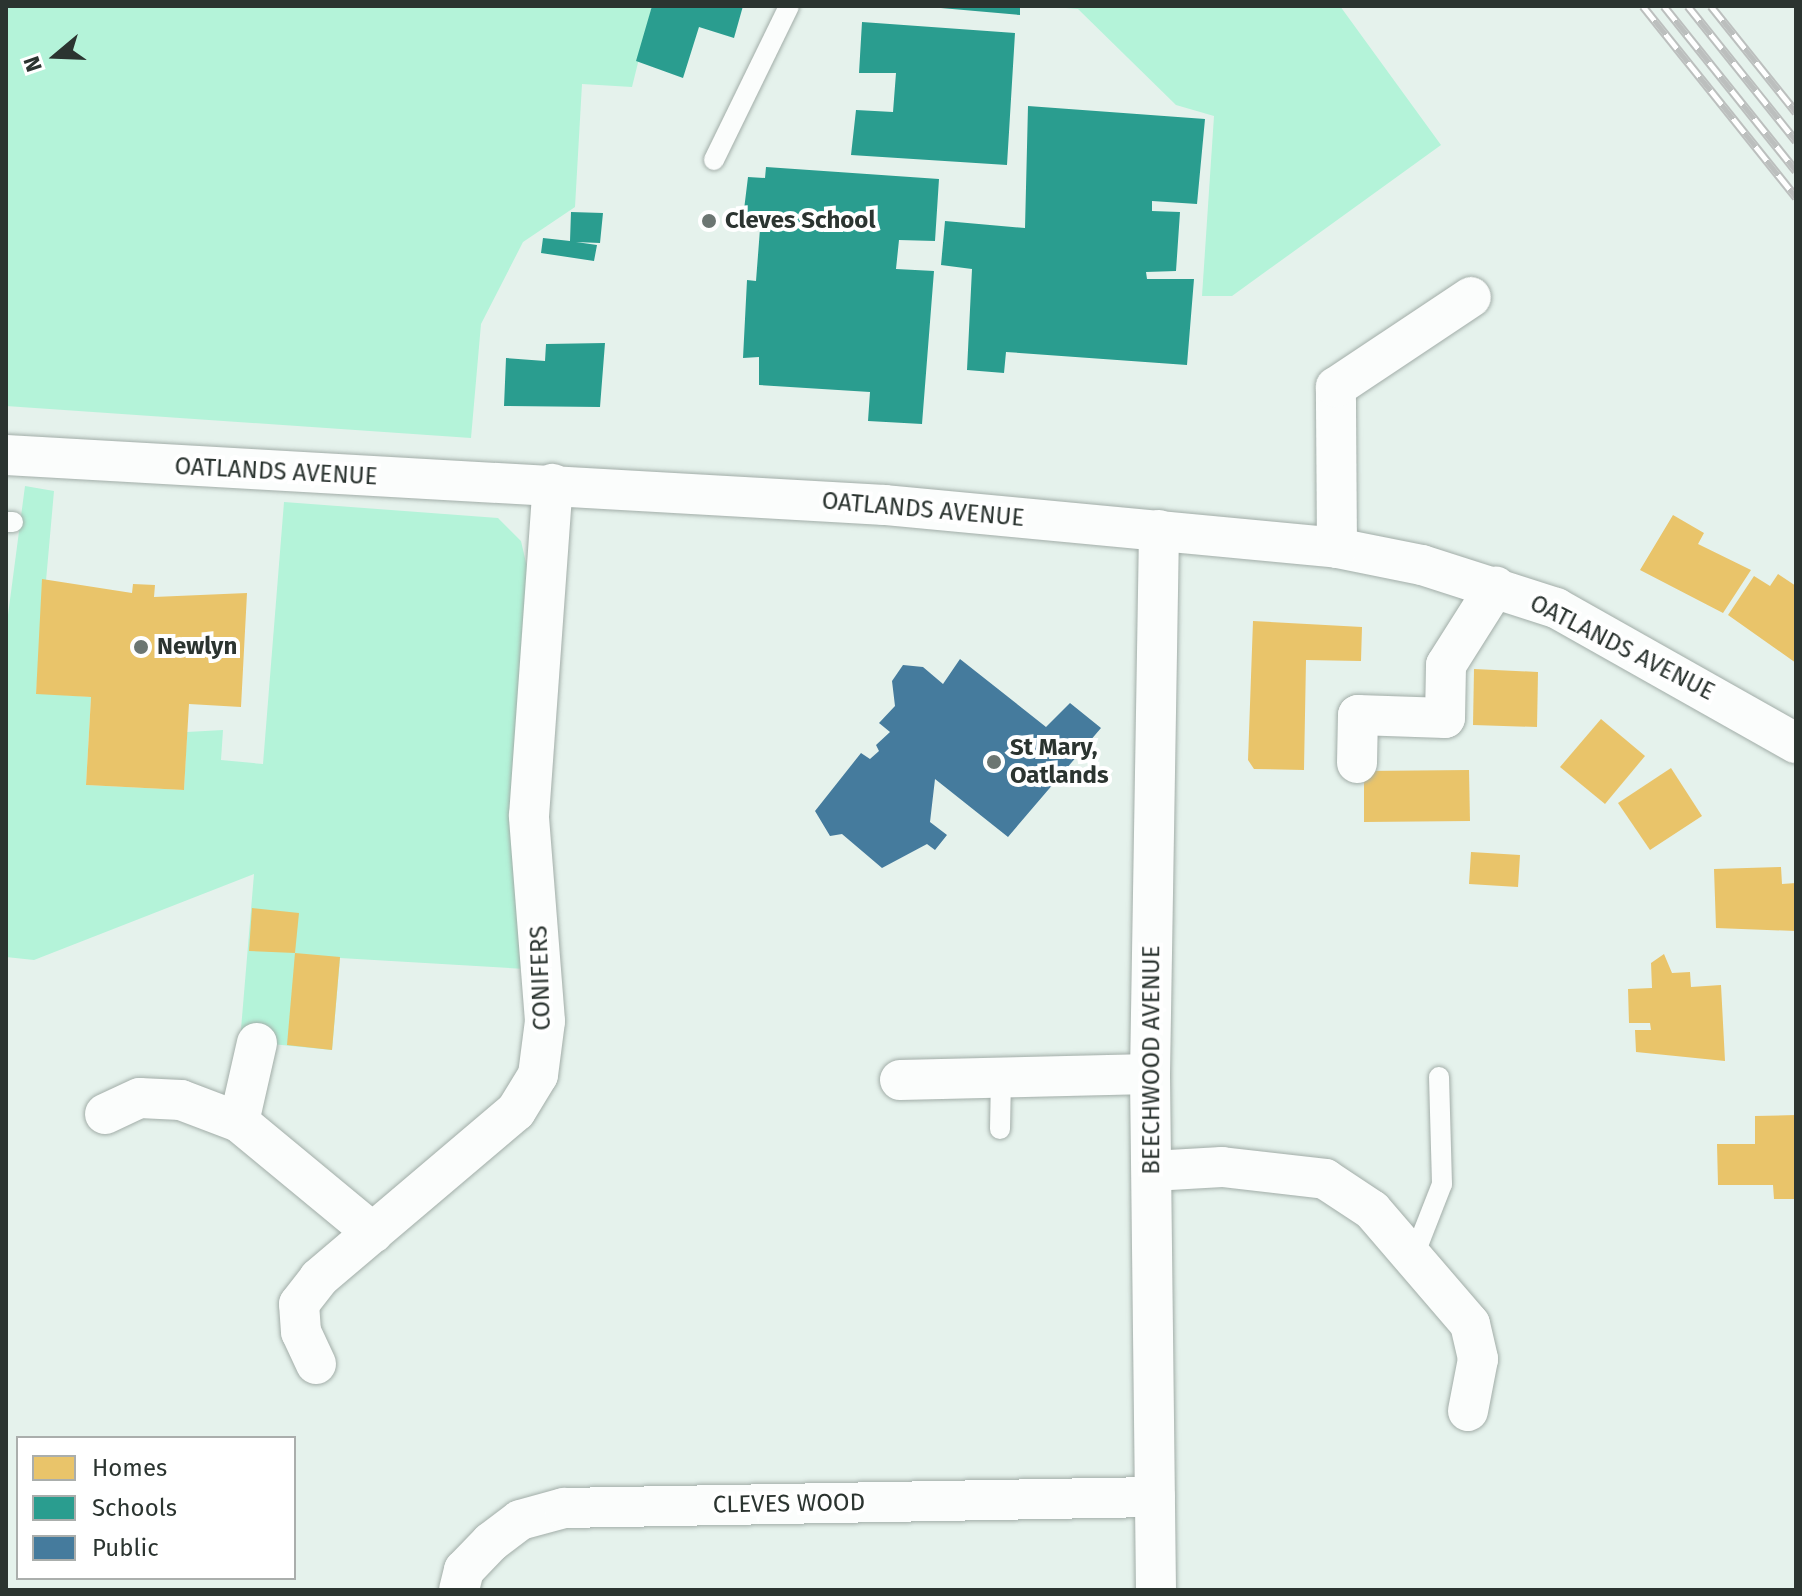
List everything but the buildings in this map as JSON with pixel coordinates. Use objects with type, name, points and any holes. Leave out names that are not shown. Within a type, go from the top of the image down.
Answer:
[{"type":"street","points":[[1337,548],[1336,387],[1471,297]]},
{"type":"street","name":"OATLANDS AVENUE","points":[[6,455],[553,484],[1159,530],[1337,548],[1496,586],[1556,608],[1796,743]]},
{"type":"street","name":"CONIFERS","points":[[316,1364],[301,1332],[299,1304],[373,1233],[516,1111],[538,1075],[545,1021],[529,816],[553,484]]},
{"type":"street","name":"BEECHWOOD AVENUE","points":[[1156,1590],[1150,1074],[1159,530]]},
{"type":"street","points":[[1357,763],[1358,715],[1445,718],[1446,665],[1496,586]]},
{"type":"street","points":[[239,1122],[257,1043]]},
{"type":"street","points":[[900,1080],[1150,1074]]},
{"type":"street","points":[[105,1114],[140,1098],[181,1100],[239,1122],[373,1233]]},
{"type":"street","points":[[1152,1171],[1222,1167],[1325,1179],[1372,1210],[1415,1253],[1470,1324],[1478,1359],[1468,1411]]},
{"type":"street","name":"CLEVES WOOD","points":[[459,1590],[464,1570],[491,1542],[520,1520],[564,1508],[1155,1497]]},
{"type":"lane","points":[[714,160],[789,6]]},
{"type":"lane","points":[[1415,1253],[1442,1184],[1439,1077]]},
{"type":"lane","points":[[1000,1129],[1001,1078]]},
{"type":"green space","points":[[6,6],[652,6],[632,87],[582,84],[575,207],[523,242],[481,324],[471,438],[6,406]]},
{"type":"green space","points":[[1042,6],[1340,6],[1441,145],[1232,296],[1202,296],[1214,116],[1176,105],[1078,9]]},
{"type":"green space","points":[[25,486],[54,491],[36,693],[91,697],[86,785],[184,790],[187,732],[223,730],[221,760],[263,764],[284,502],[498,518],[521,541],[529,576],[511,804],[525,969],[340,958],[332,1050],[240,1041],[254,874],[34,960],[6,957],[6,630]]},
{"type":"railway","points":[[1643,6],[1796,197]]},
{"type":"railway","points":[[1664,6],[1796,171]]},
{"type":"railway","points":[[1688,6],[1796,141]]},
{"type":"railway","points":[[1711,6],[1796,112]]},
{"type":"place","name":"Cleves School","points":[[709,221]]},
{"type":"place","name":"Newlyn","points":[[141,647]]},
{"type":"place","name":"St Mary, Oatlands","points":[[994,762]]}]
